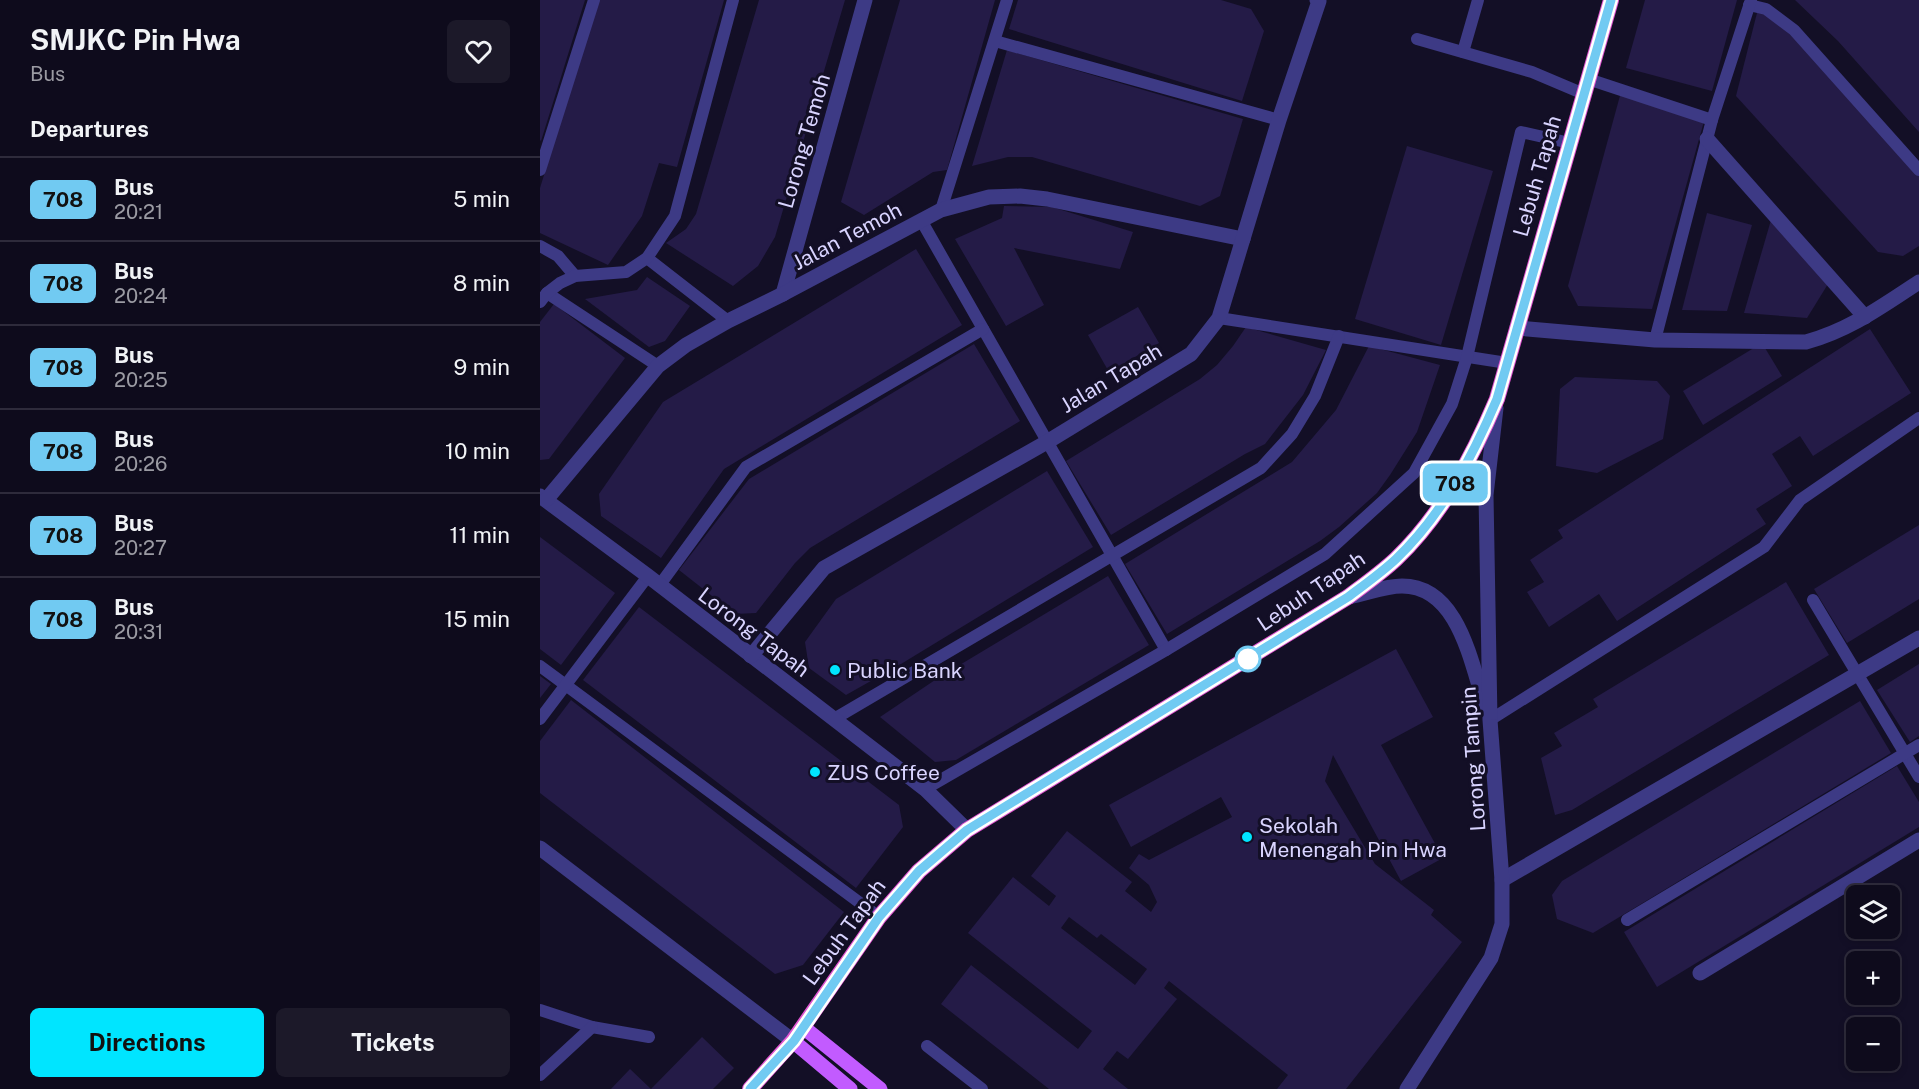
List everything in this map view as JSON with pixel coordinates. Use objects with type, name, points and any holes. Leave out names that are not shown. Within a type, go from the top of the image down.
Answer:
[{"type":"highway","name":"Lebuh Tapah","points":[[750,1089],[798,1034],[879,917],[919,871],[967,830],[1348,597],[1395,560],[1423,530],[1478,444],[1497,399],[1611,0]]},
{"type":"main road","points":[[798,1034],[850,1089]]},
{"type":"main road","points":[[798,1034],[880,1089]]},
{"type":"street","name":"Lorong Temoh","points":[[783,294],[865,0]]},
{"type":"street","name":"Jalan Tapah","points":[[751,656],[824,567],[1047,442],[1191,354],[1219,318],[1318,0]]},
{"type":"street","points":[[1707,139],[1865,317]]},
{"type":"street","name":"Jalan Temoh","points":[[543,498],[658,366],[686,345],[941,210],[989,197],[1020,196],[1047,199],[1243,239]]},
{"type":"street","points":[[1517,328],[1655,340],[1806,342],[1830,336],[1865,317],[1919,282]]},
{"type":"street","name":"Lorong Tampin","points":[[1407,1089],[1491,958],[1502,924],[1503,880],[1490,720],[1486,495],[1497,399]]},
{"type":"street","name":"Lorong Tapah","points":[[543,498],[925,789],[967,830]]},
{"type":"street","points":[[1348,597],[1403,586],[1420,588],[1433,595],[1448,608],[1461,632],[1490,720]]},
{"type":"street","points":[[1503,880],[1919,638]]},
{"type":"street","points":[[1700,974],[1919,840]]},
{"type":"street","points":[[540,848],[798,1034]]},
{"type":"lane","points":[[540,170],[594,0]]},
{"type":"lane","points":[[658,366],[543,298],[560,283],[575,276],[626,272],[647,258],[675,216],[733,0]]},
{"type":"lane","points":[[941,210],[1007,0]]},
{"type":"lane","points":[[1463,52],[1478,0]]},
{"type":"lane","points":[[1655,340],[1712,120],[1750,3],[1766,9],[1794,30],[1919,171]]},
{"type":"lane","points":[[1417,39],[1712,120]]},
{"type":"lane","points":[[995,41],[1279,120]]},
{"type":"lane","points":[[925,789],[1166,650],[1325,554],[1414,473],[1452,404],[1467,357],[1521,132],[1570,143]]},
{"type":"lane","points":[[921,220],[1166,650]]},
{"type":"lane","points":[[540,246],[558,256],[575,276]]},
{"type":"lane","points":[[647,258],[728,321]]},
{"type":"lane","points":[[1219,318],[1507,363]]},
{"type":"lane","points":[[540,719],[746,466],[983,329]]},
{"type":"lane","points":[[834,719],[1261,468],[1292,434],[1315,396],[1339,336]]},
{"type":"lane","points":[[1490,720],[1764,547],[1800,500],[1919,418]]},
{"type":"lane","points":[[1813,600],[1919,777]]},
{"type":"lane","points":[[540,666],[879,917]]},
{"type":"lane","points":[[1627,921],[1919,745]]},
{"type":"lane","points":[[540,1010],[591,1027],[649,1037]]},
{"type":"lane","points":[[540,1075],[591,1027]]},
{"type":"lane","points":[[927,1046],[982,1089]]},
{"type":"building","points":[[540,0],[585,0],[541,141],[540,140]]},
{"type":"building","points":[[598,0],[724,0],[677,167],[659,163],[642,216],[608,265],[540,233],[540,188]]},
{"type":"building","points":[[759,0],[845,0],[775,237],[758,266],[733,286],[666,243],[686,229],[696,214]]},
{"type":"building","points":[[900,0],[995,0],[947,170],[933,172],[864,215],[841,202]]},
{"type":"building","points":[[1018,0],[1221,0],[1251,9],[1264,31],[1242,101],[1009,29]]},
{"type":"building","points":[[1645,0],[1737,0],[1712,91],[1626,68]]},
{"type":"building","points":[[1795,0],[1919,0],[1919,132],[1838,41]]},
{"type":"building","points":[[1759,5],[1774,9],[1919,167],[1919,246],[1903,256],[1878,252],[1736,96]]},
{"type":"building","points":[[1007,50],[1243,119],[1220,196],[1200,206],[1032,157],[1008,157],[972,166]]},
{"type":"building","points":[[1621,92],[1706,114],[1652,309],[1578,306],[1568,286]]},
{"type":"building","points":[[1407,146],[1493,171],[1441,345],[1355,319]]},
{"type":"building","points":[[1004,206],[1052,207],[1133,232],[1120,269],[1014,248],[1044,305],[1006,326],[955,239],[1002,218]]},
{"type":"building","points":[[1707,213],[1752,225],[1727,311],[1682,310]]},
{"type":"building","points":[[1771,220],[1828,284],[1807,318],[1744,313]]},
{"type":"building","points":[[916,249],[962,325],[724,469],[661,558],[601,516],[599,494],[663,402]]},
{"type":"building","points":[[647,277],[690,306],[665,341],[649,347],[585,299],[637,290]]},
{"type":"building","points":[[554,304],[625,358],[549,459],[540,460],[540,322]]},
{"type":"building","points":[[1138,307],[1159,343],[1109,372],[1088,335]]},
{"type":"building","points":[[1246,327],[1326,350],[1303,395],[1265,444],[1111,535],[1066,461],[1200,379],[1217,365]]},
{"type":"building","points":[[1870,329],[1911,393],[1813,456],[1800,436],[1772,454],[1792,486],[1756,509],[1766,524],[1617,621],[1599,594],[1549,627],[1527,592],[1544,582],[1530,560],[1563,538],[1558,530]]},
{"type":"building","points":[[1762,343],[1782,376],[1703,425],[1683,391]]},
{"type":"building","points":[[974,344],[1020,421],[810,548],[795,563],[756,613],[735,614],[679,570],[749,479]]},
{"type":"building","points":[[1369,346],[1440,365],[1417,432],[1390,475],[1377,493],[1320,541],[1167,634],[1125,564],[1292,462],[1336,410]]},
{"type":"building","points":[[1575,377],[1657,381],[1670,396],[1663,439],[1597,473],[1556,466],[1560,389]]},
{"type":"building","points":[[1047,471],[1093,547],[846,695],[809,668],[805,642],[836,599]]},
{"type":"building","points":[[1919,525],[1919,599],[1847,643],[1814,589]]},
{"type":"building","points":[[540,537],[615,593],[561,665],[540,649]]},
{"type":"building","points":[[1108,576],[1149,645],[956,760],[935,762],[880,717],[938,678]]},
{"type":"building","points":[[1786,582],[1829,655],[1572,810],[1555,815],[1541,758],[1562,746],[1554,733],[1598,707],[1593,699]]},
{"type":"building","points":[[639,607],[899,805],[903,827],[856,888],[583,680]]},
{"type":"building","name":"Sekolah Menengah Pin Hwa","points":[[1396,649],[1433,717],[1381,745],[1443,858],[1401,881],[1333,755],[1325,781],[1375,864],[1434,910],[1431,915],[1462,942],[1346,1089],[1277,1089],[1288,1075],[1169,981],[1164,988],[1177,999],[1128,1059],[1117,1051],[1103,1069],[1128,1089],[1049,1089],[941,1004],[971,965],[1078,1049],[1092,1031],[968,933],[1013,877],[1049,906],[1056,896],[1031,876],[1067,831],[1132,882],[1125,891],[1151,912],[1157,902],[1149,885],[1129,868],[1139,854],[1149,860],[1232,817],[1221,797],[1131,847],[1109,805]],"holes":[[[1069,917],[1097,938],[1101,934],[1147,969],[1135,985],[1061,928]]]},
{"type":"building","points":[[1919,664],[1919,736],[1910,742],[1877,690]]},
{"type":"building","points":[[540,676],[551,684],[540,698]]},
{"type":"building","points":[[571,700],[844,912],[803,965],[775,974],[540,793],[540,741]]},
{"type":"building","points":[[1860,701],[1891,753],[1593,933],[1557,919],[1552,895],[1562,881]]},
{"type":"building","points":[[1897,766],[1919,802],[1919,827],[1657,987],[1624,932]]},
{"type":"building","points":[[702,1037],[734,1068],[713,1089],[651,1089]]},
{"type":"building","points":[[630,1069],[651,1089],[611,1089]]},
{"type":"bus line","name":"708","points":[[750,1089],[794,1041],[879,917],[919,871],[967,830],[1348,597],[1395,560],[1423,530],[1459,478],[1478,444],[1497,399],[1611,0]]},
{"type":"place","name":"Public Bank","points":[[835,670]]},
{"type":"place","name":"ZUS Coffee","points":[[815,772]]},
{"type":"place","name":"Sekolah Menengah Pin Hwa","points":[[1247,837]]}]
